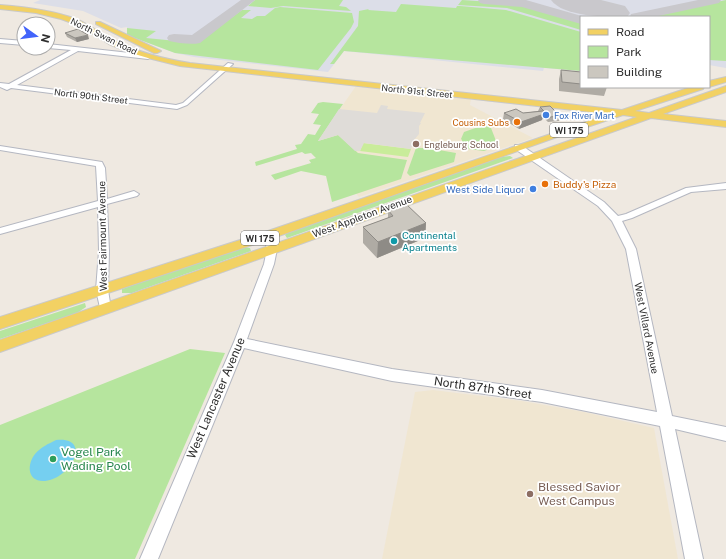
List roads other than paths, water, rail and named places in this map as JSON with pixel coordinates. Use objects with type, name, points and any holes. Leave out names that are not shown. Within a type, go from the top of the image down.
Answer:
[{"type":"main road","points":[[1,8],[17,4]]},
{"type":"main road","name":"North Swan Road","points":[[17,4],[87,18],[156,51]]},
{"type":"main road","name":"North Swan Road","points":[[17,4],[73,20],[131,51],[148,57]]},
{"type":"main road","points":[[131,51],[156,51]]},
{"type":"main road","name":"North 91st Street","points":[[156,51],[227,67],[726,124]]},
{"type":"main road","name":"North 91st Street","points":[[148,57],[190,65],[227,67],[639,106],[726,116]]},
{"type":"main road","points":[[710,84],[726,79]]},
{"type":"main road","name":"West Appleton Avenue","points":[[0,346],[105,309],[270,242],[518,147],[620,112],[697,88]]},
{"type":"main road","name":"West Appleton Avenue","points":[[0,323],[102,290],[270,242],[531,156],[726,89]]},
{"type":"main road","points":[[685,103],[689,109],[698,113]]},
{"type":"main road","points":[[586,109],[597,114],[596,119],[592,122]]},
{"type":"main road","points":[[572,128],[585,137]]},
{"type":"street","points":[[0,41],[16,42]]},
{"type":"street","name":"North 91st Street","points":[[56,47],[148,57]]},
{"type":"street","points":[[0,92],[77,49]]},
{"type":"street","name":"North 91st Street","points":[[110,52],[131,51]]},
{"type":"street","name":"North 90th Street","points":[[0,85],[177,107],[182,105],[227,67]]},
{"type":"street","name":"West Villard Avenue","points":[[518,147],[592,197],[616,219],[623,231],[631,250],[694,559]]},
{"type":"street","name":"West Fairmount Avenue","points":[[0,148],[99,164],[101,168],[104,251],[102,290],[105,309]]},
{"type":"street","points":[[616,219],[629,216],[689,190],[726,186]]},
{"type":"street","points":[[0,231],[134,194]]},
{"type":"street","name":"West Lancaster Avenue","points":[[149,559],[240,342],[270,264],[270,242]]},
{"type":"street","name":"North 87th Street","points":[[240,342],[392,375],[542,396],[666,420],[726,434]]},
{"type":"water","name":"Vogel Park Wading Pool","points":[[56,440],[67,441],[74,445],[76,451],[74,459],[62,474],[53,479],[43,481],[34,478],[30,471],[32,458],[40,449]]},
{"type":"place","name":"Fox River Mart","points":[[546,115]]},
{"type":"place","name":"Cousins Subs","points":[[517,122]]},
{"type":"place","name":"Engleburg School","points":[[416,144]]},
{"type":"place","name":"Buddy's Pizza","points":[[545,184]]},
{"type":"place","name":"West Side Liquor","points":[[533,189]]},
{"type":"place","name":"Continental Apartments","points":[[394,241]]},
{"type":"place","name":"Vogel Park Wading Pool","points":[[53,459]]},
{"type":"place","name":"Blessed Savior West Campus","points":[[530,494]]}]
